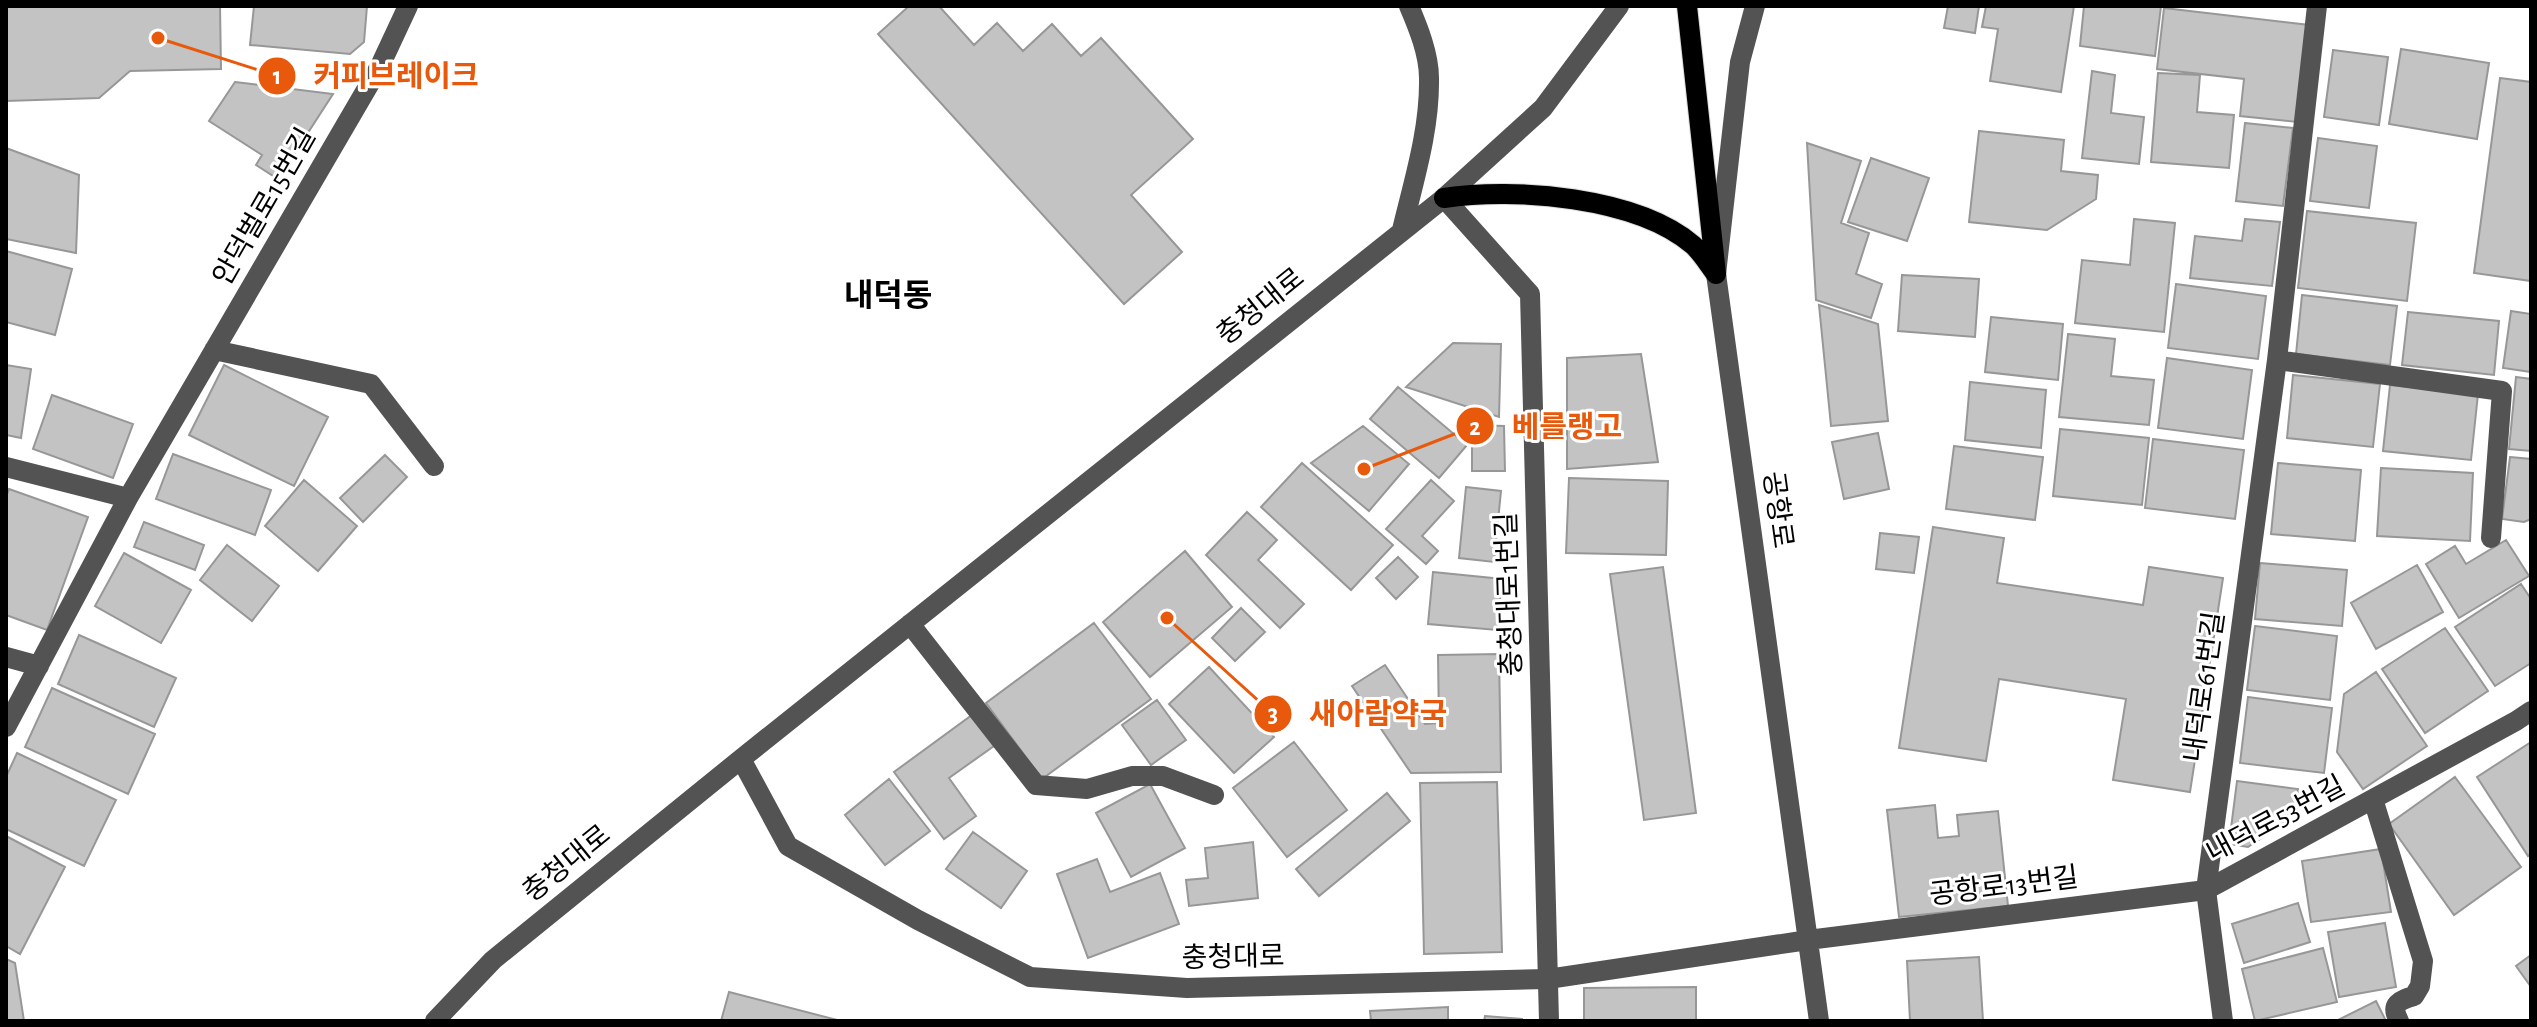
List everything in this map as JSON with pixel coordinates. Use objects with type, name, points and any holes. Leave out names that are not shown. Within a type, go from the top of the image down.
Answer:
[{"type":"main road","name":"공항로","points":[[1687,6],[1716,274]]},
{"type":"main road","points":[[1444,198],[1474,193],[1528,196],[1598,204],[1634,213],[1666,227],[1695,246],[1716,274]]},
{"type":"street","name":"안덕벌로15번길","points":[[6,727],[128,498],[380,66],[408,6]]},
{"type":"street","points":[[1402,230],[1424,141],[1429,75],[1418,28],[1409,6]]},
{"type":"street","name":"충청대로","points":[[435,1021],[493,960],[1444,198],[1543,108],[1619,6]]},
{"type":"street","points":[[1716,274],[1740,62],[1755,6]]},
{"type":"street","name":"내덕로61번길","points":[[2223,1021],[2206,890],[2277,360],[2317,6]]},
{"type":"street","name":"충청대로1번길","points":[[1444,198],[1530,294],[1549,1021]]},
{"type":"street","name":"공항로","points":[[1716,274],[1819,1021]]},
{"type":"street","points":[[214,350],[371,384],[434,466]]},
{"type":"street","points":[[2277,360],[2502,391],[2491,538]]},
{"type":"street","points":[[6,467],[128,498]]},
{"type":"street","points":[[910,624],[1036,785],[1087,789],[1132,776],[1163,776],[1214,795]]},
{"type":"street","points":[[6,657],[39,666]]},
{"type":"street","name":"내덕로53번길","points":[[2206,890],[2531,711]]},
{"type":"street","name":"충청대로","points":[[741,759],[788,846],[918,920],[1030,977],[1187,988],[1548,979],[1808,940]]},
{"type":"street","name":"내덕로53번길","points":[[2373,799],[2423,961],[2420,986],[2414,996],[2398,1002],[2399,1021]]},
{"type":"street","name":"공항로13번길","points":[[1808,940],[2206,890]]},
{"type":"building","points":[[6,6],[220,6],[221,69],[130,71],[99,98],[6,101]]},
{"type":"building","points":[[254,6],[367,6],[364,42],[350,54],[250,45]]},
{"type":"building","points":[[909,6],[939,6],[974,45],[997,23],[1023,51],[1052,24],[1081,56],[1101,38],[1193,139],[1131,195],[1182,252],[1124,304],[878,34]]},
{"type":"building","points":[[1948,6],[1979,6],[1975,33],[1944,28]]},
{"type":"building","points":[[1986,6],[2074,6],[2061,92],[1990,81],[1998,29],[1982,27]]},
{"type":"building","points":[[2084,6],[2161,6],[2155,56],[2080,46]]},
{"type":"building","points":[[2164,8],[2309,25],[2297,122],[2240,116],[2244,79],[2157,69]]},
{"type":"building","points":[[2401,49],[2489,63],[2477,139],[2389,124]]},
{"type":"building","points":[[2333,50],[2388,57],[2379,125],[2324,117]]},
{"type":"building","points":[[2092,71],[2115,75],[2111,113],[2144,117],[2139,164],[2082,158]]},
{"type":"building","points":[[2158,73],[2200,75],[2197,112],[2234,115],[2229,168],[2151,162]]},
{"type":"building","points":[[2500,78],[2531,82],[2531,281],[2474,273]]},
{"type":"building","points":[[235,82],[333,94],[278,179],[256,165],[262,155],[209,121]]},
{"type":"building","points":[[2245,123],[2293,128],[2283,206],[2236,201]]},
{"type":"building","points":[[1979,131],[2064,140],[2061,171],[2098,175],[2096,199],[2047,230],[1969,222]]},
{"type":"building","points":[[2318,138],[2377,146],[2369,208],[2310,201]]},
{"type":"building","points":[[1807,143],[1861,161],[1841,223],[1869,233],[1856,274],[1882,284],[1871,318],[1816,300]]},
{"type":"building","points":[[6,148],[79,175],[76,253],[6,239]]},
{"type":"building","points":[[1871,158],[1929,178],[1907,241],[1848,222]]},
{"type":"building","points":[[2307,211],[2416,223],[2407,301],[2298,288]]},
{"type":"building","points":[[2134,219],[2175,223],[2164,332],[2075,323],[2082,260],[2130,265]]},
{"type":"building","points":[[2245,219],[2280,222],[2272,286],[2190,278],[2195,236],[2242,241]]},
{"type":"building","points":[[6,251],[72,269],[55,335],[6,322]]},
{"type":"building","points":[[1902,275],[1979,279],[1975,337],[1898,331]]},
{"type":"building","points":[[2176,284],[2266,296],[2258,359],[2168,348]]},
{"type":"building","points":[[2302,295],[2397,306],[2390,365],[2296,354]]},
{"type":"building","points":[[1819,305],[1878,324],[1888,421],[1831,426]]},
{"type":"building","points":[[2511,311],[2531,314],[2531,372],[2503,368]]},
{"type":"building","points":[[2408,312],[2499,321],[2494,375],[2402,365]]},
{"type":"building","points":[[1991,317],[2063,324],[2058,380],[1985,372]]},
{"type":"building","points":[[2068,334],[2115,339],[2111,376],[2154,380],[2149,425],[2059,417]]},
{"type":"building","points":[[1453,343],[1501,344],[1499,417],[1406,387]]},
{"type":"building","points":[[1641,354],[1658,462],[1567,469],[1567,358]]},
{"type":"building","points":[[2167,358],[2252,370],[2243,439],[2158,428]]},
{"type":"building","points":[[6,365],[31,369],[21,438],[6,435]]},
{"type":"building","points":[[224,365],[328,417],[294,486],[189,435]]},
{"type":"building","points":[[2293,375],[2380,384],[2373,447],[2287,438]]},
{"type":"building","points":[[2516,377],[2531,379],[2531,451],[2509,449]]},
{"type":"building","points":[[1970,382],[2046,390],[2041,448],[1965,440]]},
{"type":"building","points":[[2390,385],[2478,394],[2471,460],[2383,451]]},
{"type":"building","points":[[1398,387],[1467,445],[1439,478],[1370,419]]},
{"type":"building","points":[[52,395],[133,424],[113,478],[33,449]]},
{"type":"building","points":[[1472,425],[1504,426],[1505,471],[1472,471]]},
{"type":"building","points":[[1363,426],[1409,464],[1369,511],[1311,463]]},
{"type":"building","points":[[2060,429],[2149,438],[2142,505],[2053,496]]},
{"type":"building","points":[[1878,433],[1889,489],[1844,499],[1832,442]]},
{"type":"building","points":[[2153,439],[2244,450],[2235,519],[2145,508]]},
{"type":"building","points":[[1954,446],[2043,457],[2035,520],[1946,509]]},
{"type":"building","points":[[173,454],[271,490],[255,535],[156,499]]},
{"type":"building","points":[[385,455],[407,477],[363,522],[340,498]]},
{"type":"building","points":[[2510,457],[2531,459],[2531,519],[2524,522],[2502,519]]},
{"type":"building","points":[[1302,463],[1393,545],[1351,590],[1261,507]]},
{"type":"building","points":[[2278,463],[2361,470],[2355,541],[2271,534]]},
{"type":"building","points":[[2381,468],[2473,473],[2470,541],[2377,536]]},
{"type":"building","points":[[1569,478],[1668,481],[1666,555],[1566,553]]},
{"type":"building","points":[[304,480],[357,526],[318,571],[265,526]]},
{"type":"building","points":[[1431,480],[1454,501],[1422,536],[1438,551],[1426,564],[1386,529]]},
{"type":"building","points":[[1466,487],[1501,491],[1494,562],[1459,558]]},
{"type":"building","points":[[9,489],[88,517],[47,630],[6,615],[6,497]]},
{"type":"building","points":[[1247,512],[1277,540],[1258,560],[1304,604],[1280,628],[1206,555]]},
{"type":"building","points":[[144,522],[204,545],[195,570],[134,547]]},
{"type":"building","points":[[1933,527],[2004,538],[1997,583],[2143,605],[2149,567],[2223,578],[2190,792],[2113,780],[2126,699],[1999,679],[1986,761],[1899,748]]},
{"type":"building","points":[[1880,533],[1919,537],[1914,573],[1876,569]]},
{"type":"building","points":[[2506,540],[2529,576],[2459,618],[2426,564],[2455,546],[2466,564]]},
{"type":"building","points":[[227,545],[279,586],[252,621],[200,580]]},
{"type":"building","points":[[1185,551],[1232,607],[1150,677],[1103,622]]},
{"type":"building","points":[[124,553],[191,590],[161,643],[95,606]]},
{"type":"building","points":[[1398,557],[1418,577],[1396,599],[1376,578]]},
{"type":"building","points":[[2260,563],[2347,570],[2342,626],[2255,619]]},
{"type":"building","points":[[2417,565],[2443,612],[2376,649],[2351,603]]},
{"type":"building","points":[[1663,567],[1696,813],[1644,820],[1610,574]]},
{"type":"building","points":[[1433,572],[1502,579],[1497,630],[1428,624]]},
{"type":"building","points":[[2521,584],[2531,599],[2531,663],[2495,686],[2455,627]]},
{"type":"building","points":[[1241,608],[1265,632],[1235,661],[1212,638]]},
{"type":"building","points":[[1094,623],[1151,699],[1042,779],[986,703]]},
{"type":"building","points":[[2255,626],[2337,636],[2330,700],[2247,690]]},
{"type":"building","points":[[2445,628],[2488,691],[2425,733],[2382,669]]},
{"type":"building","points":[[79,635],[176,678],[154,727],[58,684]]},
{"type":"building","points":[[1499,654],[1501,772],[1411,773],[1352,686],[1385,665],[1425,724],[1439,723],[1438,655]]},
{"type":"building","points":[[1209,667],[1274,737],[1234,773],[1169,704]]},
{"type":"building","points":[[2376,672],[2427,746],[2363,789],[2337,752],[2344,694]]},
{"type":"building","points":[[52,688],[155,734],[128,794],[25,747]]},
{"type":"building","points":[[2248,697],[2332,708],[2324,773],[2240,763]]},
{"type":"building","points":[[1157,700],[1186,740],[1151,765],[1122,725]]},
{"type":"building","points":[[972,715],[994,746],[949,778],[976,816],[944,839],[894,772]]},
{"type":"building","points":[[1294,742],[1347,810],[1287,857],[1233,788]]},
{"type":"building","points":[[2531,742],[2531,854],[2528,856],[2477,777]]},
{"type":"building","points":[[17,753],[116,800],[84,866],[6,829],[6,777]]},
{"type":"building","points":[[2455,777],[2521,867],[2454,915],[2389,824]]},
{"type":"building","points":[[889,779],[930,831],[885,865],[845,815]]},
{"type":"building","points":[[2237,781],[2298,789],[2295,816],[2248,847],[2229,844]]},
{"type":"building","points":[[1497,782],[1502,952],[1424,954],[1420,783]]},
{"type":"building","points":[[1150,784],[1185,848],[1131,877],[1096,813]]},
{"type":"building","points":[[1387,793],[1410,821],[1319,896],[1296,869]]},
{"type":"building","points":[[1935,805],[1938,838],[1959,836],[1957,815],[1998,811],[2008,906],[1899,917],[1887,810]]},
{"type":"building","points":[[973,832],[1027,871],[1001,908],[946,869]]},
{"type":"building","points":[[6,836],[65,867],[20,954],[6,946]]},
{"type":"building","points":[[1253,842],[1258,898],[1189,906],[1186,880],[1208,878],[1205,848]]},
{"type":"building","points":[[2381,849],[2391,912],[2311,922],[2302,861]]},
{"type":"building","points":[[1097,859],[1110,892],[1160,873],[1179,924],[1088,958],[1057,874]]},
{"type":"building","points":[[2298,903],[2310,942],[2244,963],[2232,924]]},
{"type":"building","points":[[2385,923],[2396,987],[2339,997],[2328,932]]},
{"type":"building","points":[[2323,948],[2337,1002],[2255,1021],[2242,969]]},
{"type":"building","points":[[2531,955],[2531,987],[2516,966]]},
{"type":"building","points":[[1979,957],[1983,1021],[1910,1021],[1907,961]]},
{"type":"building","points":[[6,959],[15,963],[24,1021],[6,1021]]},
{"type":"building","points":[[1696,987],[1696,1021],[1584,1021],[1584,988]]},
{"type":"building","points":[[729,992],[841,1021],[721,1021]]},
{"type":"building","points":[[2376,1001],[2386,1021],[2336,1021]]},
{"type":"building","points":[[1448,1007],[1448,1021],[1371,1021],[1370,1011]]},
{"type":"building","points":[[1485,1016],[1522,1019],[1522,1021],[1484,1021]]},
{"type":"place","name":"커피브레이크","points":[[158,38]]},
{"type":"place","name":"베를랭고","points":[[1364,469]]},
{"type":"place","name":"새아람약국","points":[[1167,618]]},
{"type":"district","name":"내덕동","points":[[888,296]]}]
